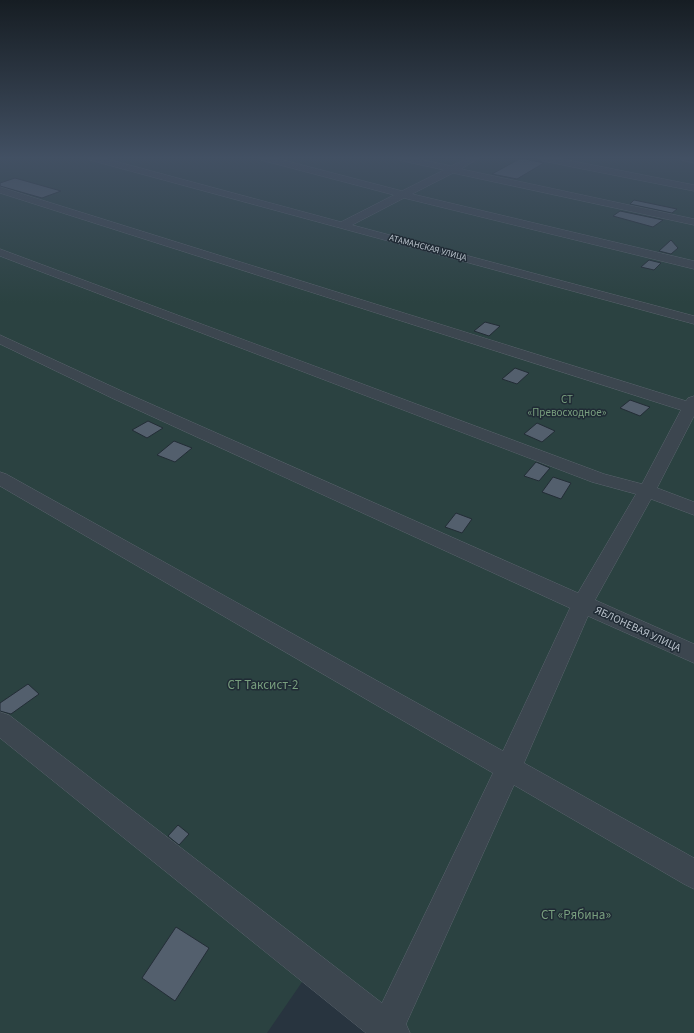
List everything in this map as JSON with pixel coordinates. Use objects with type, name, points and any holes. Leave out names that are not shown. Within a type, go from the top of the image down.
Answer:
[{"type":"street","points":[[0,723],[389,1032],[583,603],[647,491],[693,406],[52,206]]},
{"type":"street","name":"АТАМАНСКАЯ УЛИЦА","points":[[273,206],[694,320]]},
{"type":"street","points":[[343,225],[381,206]]},
{"type":"street","points":[[450,206],[694,265]]},
{"type":"street","points":[[621,206],[694,222]]},
{"type":"street","points":[[0,252],[598,478],[647,491],[694,509]]},
{"type":"street","name":"ЯБЛОНЕВАЯ УЛИЦА","points":[[0,339],[120,396],[694,654]]},
{"type":"street","points":[[0,478],[694,874]]},
{"type":"green space","points":[[0,206],[694,206],[694,1033],[391,1033],[311,969],[267,1033],[0,1033]]},
{"type":"building","points":[[640,206],[664,206],[677,209],[672,213]]},
{"type":"building","points":[[620,211],[663,220],[653,227],[613,216]]},
{"type":"building","points":[[671,240],[678,248],[671,254],[659,251]]},
{"type":"building","points":[[649,260],[661,263],[654,270],[641,267]]},
{"type":"building","points":[[485,322],[500,326],[489,336],[474,331]]},
{"type":"building","points":[[515,368],[529,373],[517,384],[502,379]]},
{"type":"building","points":[[630,400],[650,407],[640,416],[620,408]]},
{"type":"building","points":[[148,421],[163,428],[147,438],[132,430]]},
{"type":"building","points":[[537,423],[555,431],[542,442],[524,434]]},
{"type":"building","points":[[174,441],[192,448],[175,462],[157,455]]},
{"type":"building","points":[[536,462],[550,468],[539,481],[524,476]]},
{"type":"building","points":[[553,477],[571,483],[561,499],[542,492]]},
{"type":"building","points":[[456,513],[472,519],[462,533],[445,527]]},
{"type":"building","points":[[28,684],[39,694],[11,714],[0,711],[0,703]]},
{"type":"building","points":[[178,825],[189,834],[179,845],[168,836]]},
{"type":"building","points":[[176,927],[209,948],[175,1001],[142,978]]},
{"type":"park label","name":"СТ «Превосходное»","points":[[567,405]]},
{"type":"park label","name":"СТ Таксист-2","points":[[263,685]]},
{"type":"park label","name":"СТ «Рябина»","points":[[576,915]]}]
